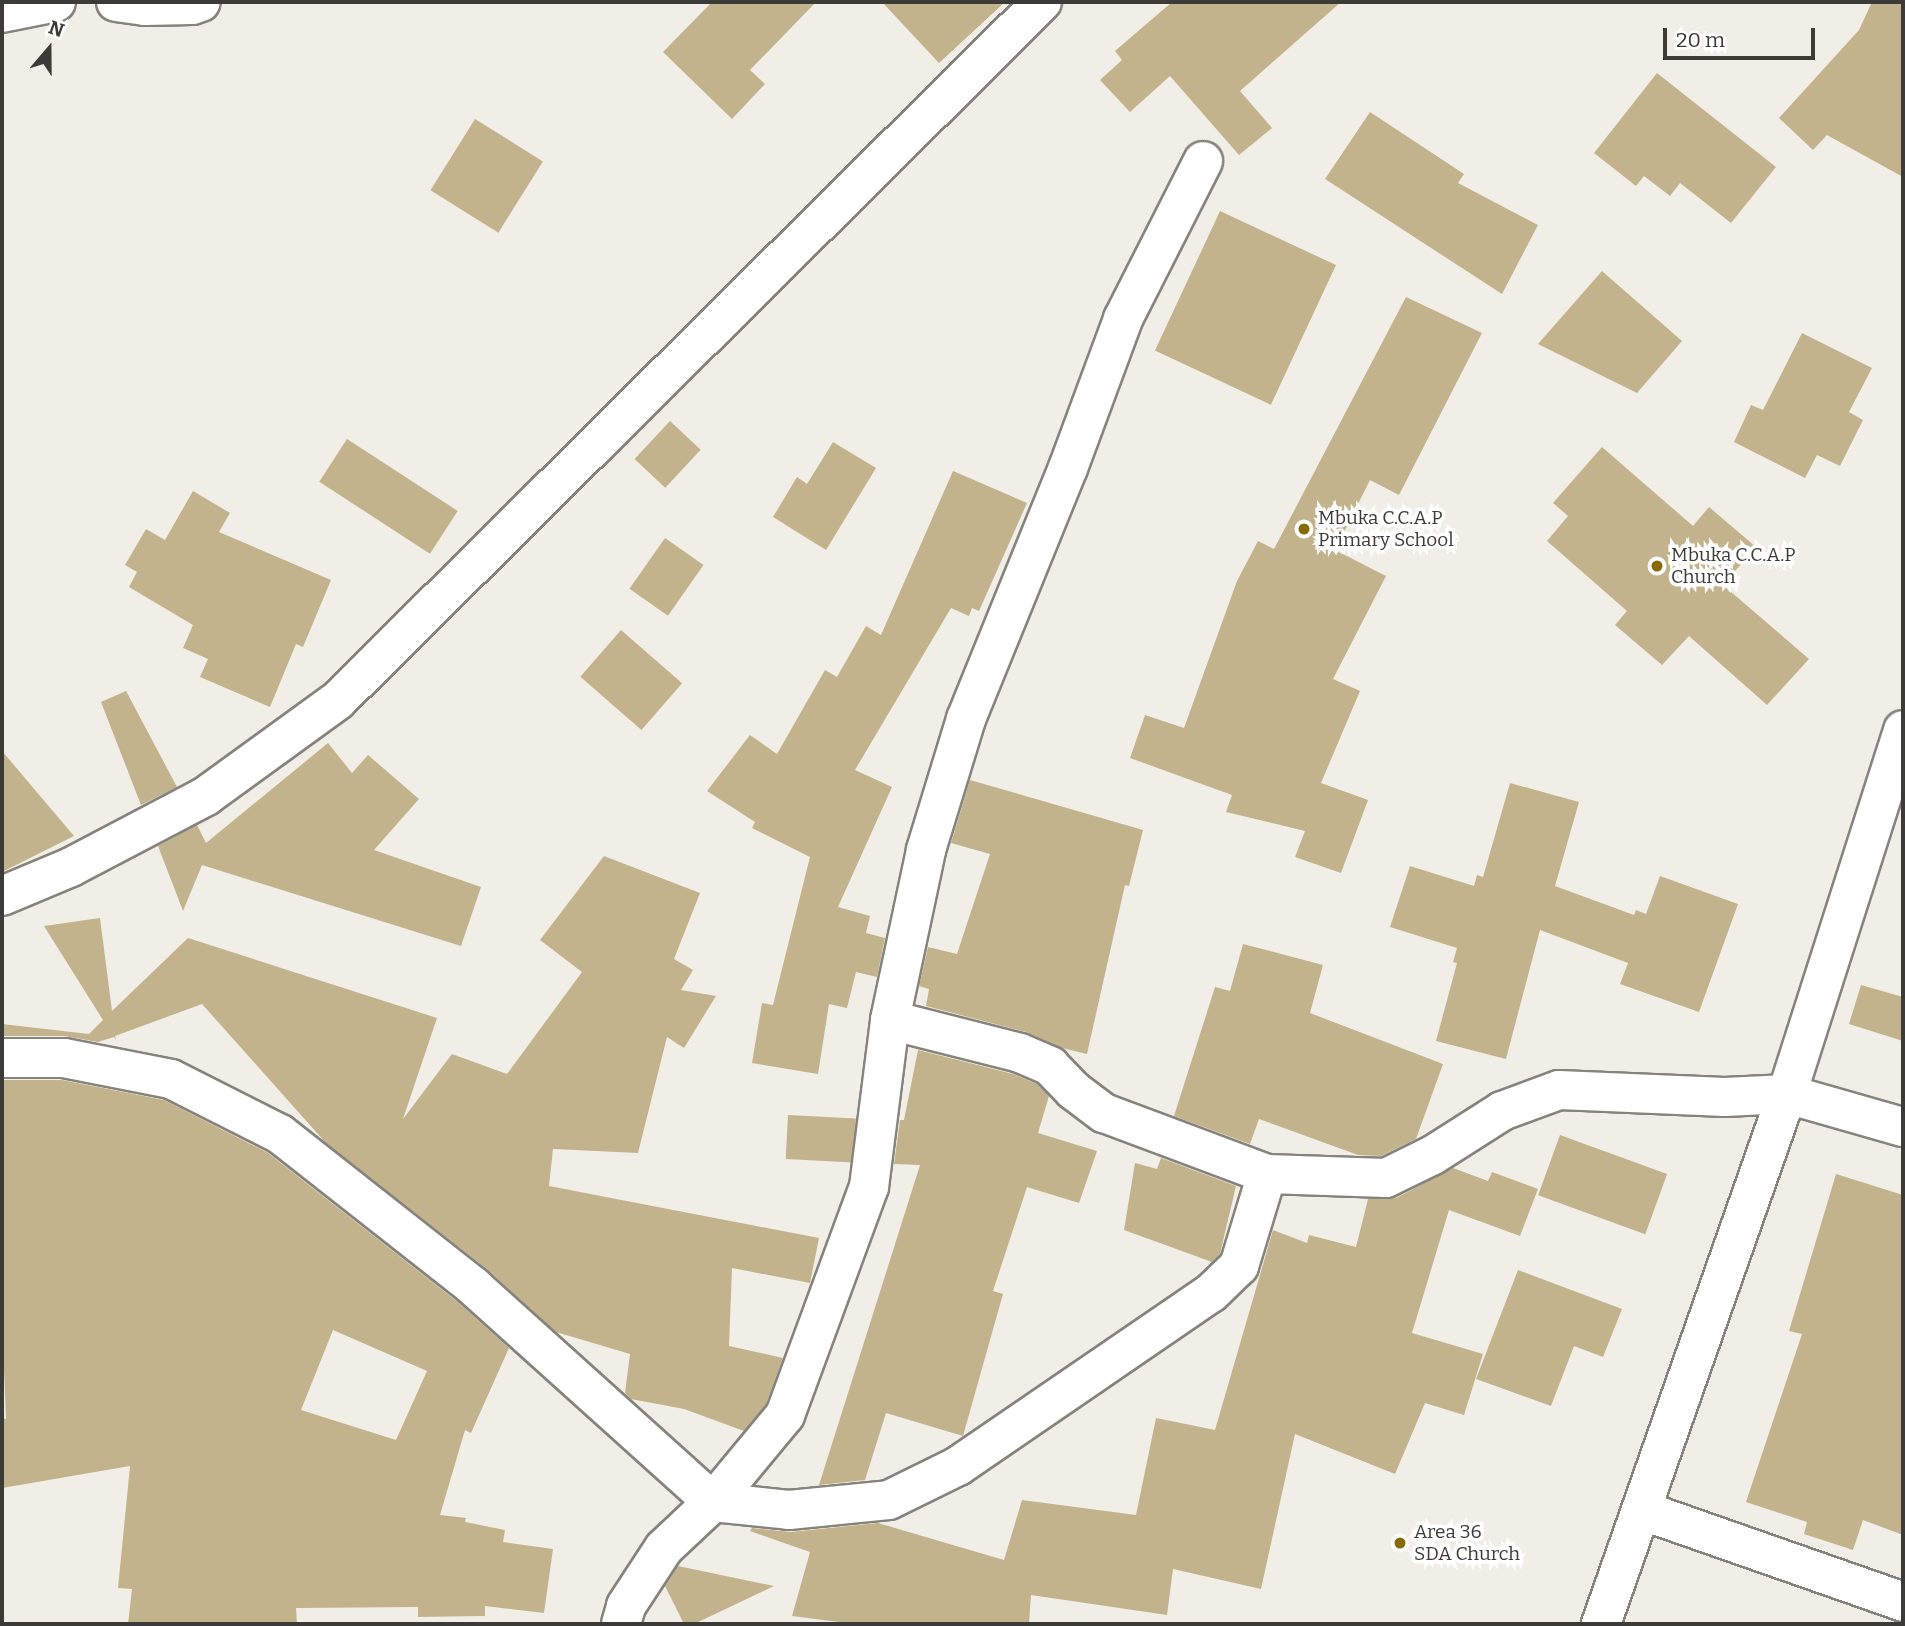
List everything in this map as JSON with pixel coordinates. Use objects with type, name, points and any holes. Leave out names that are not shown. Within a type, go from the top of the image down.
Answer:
[{"type":"street","points":[[12,8],[56,2]]},
{"type":"street","points":[[116,2],[145,6],[192,5],[201,2]]},
{"type":"street","points":[[2,896],[71,867],[206,796],[338,700],[627,410],[1042,2]]},
{"type":"street","points":[[621,1624],[626,1606],[664,1548],[713,1502],[785,1415],[869,1187],[890,1020],[926,850],[965,719],[1068,468],[1122,319],[1203,161]]},
{"type":"street","points":[[1601,1624],[1787,1094],[1903,730]]},
{"type":"street","points":[[890,1020],[1020,1053],[1050,1066],[1073,1090],[1104,1113],[1267,1174],[1386,1178],[1433,1155],[1502,1111],[1559,1090],[1725,1097],[1787,1094],[1903,1127]]},
{"type":"street","points":[[2,1058],[64,1058],[170,1079],[280,1134],[474,1286],[713,1502],[789,1510],[889,1500],[958,1466],[1211,1293],[1239,1266],[1267,1174]]},
{"type":"street","points":[[1641,1510],[1903,1602]]},
{"type":"building","points":[[712,2],[816,2],[750,70],[765,84],[732,119],[663,52]]},
{"type":"building","points":[[882,2],[1005,2],[939,63]]},
{"type":"building","points":[[1172,2],[1341,2],[1240,91],[1272,128],[1239,155],[1170,76],[1130,112],[1100,80],[1122,60],[1115,51]]},
{"type":"building","points":[[1872,2],[1903,2],[1903,177],[1827,135],[1813,150],[1779,118],[1859,30]]},
{"type":"building","points":[[1657,73],[1776,167],[1731,223],[1680,183],[1670,196],[1644,176],[1636,186],[1594,153]]},
{"type":"building","points":[[1370,112],[1464,174],[1458,183],[1538,225],[1502,294],[1325,179]]},
{"type":"building","points":[[475,119],[543,161],[498,233],[430,190]]},
{"type":"building","points":[[1220,211],[1336,265],[1271,405],[1155,351]]},
{"type":"building","points":[[1602,271],[1682,341],[1637,393],[1538,344]]},
{"type":"building","points":[[1406,297],[1482,333],[1399,495],[1370,480],[1335,550],[1386,576],[1333,679],[1360,691],[1321,783],[1368,800],[1341,873],[1295,857],[1305,831],[1226,812],[1232,795],[1130,758],[1145,715],[1184,728],[1237,581],[1258,541],[1274,549]]},
{"type":"building","points":[[1802,333],[1872,368],[1849,412],[1863,420],[1840,466],[1817,455],[1805,478],[1734,442],[1751,405],[1763,410]]},
{"type":"building","points":[[670,421],[701,450],[665,488],[635,459]]},
{"type":"building","points":[[347,439],[458,511],[430,554],[319,482]]},
{"type":"building","points":[[833,442],[876,468],[826,550],[773,517],[797,477],[807,484]]},
{"type":"building","name":"Mbuka C.C.A.P Church","points":[[1602,447],[1693,526],[1709,507],[1756,547],[1723,585],[1809,659],[1767,705],[1689,636],[1662,665],[1615,625],[1627,611],[1547,541],[1568,516],[1553,503]]},
{"type":"building","points":[[953,471],[1027,503],[979,611],[972,608],[969,616],[951,608],[855,770],[892,787],[838,907],[870,916],[866,933],[885,938],[877,977],[856,972],[847,1008],[829,1004],[818,1074],[752,1063],[762,1003],[773,1005],[810,857],[752,828],[755,822],[707,791],[750,735],[777,754],[825,670],[837,677],[866,626],[881,635]]},
{"type":"building","points":[[193,491],[230,513],[219,532],[331,580],[303,647],[296,644],[270,707],[200,677],[208,659],[183,648],[193,625],[129,587],[137,572],[125,565],[146,529],[165,540]]},
{"type":"building","points":[[665,538],[704,565],[668,616],[629,589]]},
{"type":"building","points":[[621,630],[682,683],[641,730],[580,677]]},
{"type":"building","points":[[126,691],[177,787],[141,805],[101,702]]},
{"type":"building","points":[[328,743],[352,773],[368,755],[419,799],[374,850],[481,887],[461,946],[202,865],[183,911],[158,846],[197,825],[206,843]]},
{"type":"building","points":[[2,751],[74,836],[2,872]]},
{"type":"building","points":[[970,780],[1143,830],[1129,886],[1125,885],[1087,1054],[1062,1048],[1026,1032],[926,1006],[929,989],[919,986],[928,947],[957,954],[990,854],[951,843]]},
{"type":"building","points":[[1510,783],[1579,802],[1555,886],[1634,915],[1636,910],[1646,914],[1660,876],[1738,904],[1699,1012],[1620,984],[1628,963],[1540,930],[1506,1059],[1436,1041],[1457,963],[1453,962],[1457,948],[1390,927],[1410,866],[1474,886],[1477,875],[1483,877]]},
{"type":"building","points":[[604,856],[700,893],[674,959],[693,970],[681,990],[716,996],[684,1048],[667,1037],[638,1153],[553,1149],[549,1186],[819,1238],[810,1283],[732,1268],[729,1346],[783,1358],[766,1404],[744,1431],[684,1409],[631,1399],[625,1393],[630,1354],[556,1332],[487,1269],[325,1142],[202,1004],[115,1036],[116,1040],[114,1037],[98,1042],[64,1036],[2,1036],[2,1024],[89,1034],[103,1020],[44,926],[100,918],[112,1011],[188,938],[437,1018],[403,1119],[452,1054],[507,1074],[582,972],[540,940]]},
{"type":"building","points":[[1243,944],[1323,965],[1310,1013],[1443,1064],[1416,1139],[1381,1156],[1358,1155],[1259,1119],[1250,1144],[1174,1116],[1215,987],[1230,991]]},
{"type":"building","points":[[1861,985],[1903,997],[1903,1041],[1849,1024]]},
{"type":"building","points":[[918,1050],[1013,1074],[1037,1084],[1049,1096],[1038,1133],[1097,1151],[1079,1203],[1027,1187],[993,1291],[1003,1294],[963,1436],[886,1413],[865,1480],[819,1485],[920,1165],[894,1164],[900,1120],[904,1120]]},
{"type":"building","points":[[2,1080],[62,1080],[164,1100],[268,1153],[459,1303],[509,1348],[471,1433],[465,1430],[440,1515],[466,1518],[465,1522],[505,1530],[503,1542],[553,1549],[544,1613],[485,1606],[485,1616],[418,1617],[418,1607],[296,1608],[297,1624],[128,1624],[132,1589],[118,1588],[130,1466],[2,1488],[2,1418],[6,1419],[2,1319]],"holes":[[[333,1330],[427,1371],[396,1440],[301,1410]]]},
{"type":"building","points":[[788,1115],[856,1119],[854,1162],[786,1159]]},
{"type":"building","points":[[1560,1135],[1667,1174],[1645,1234],[1538,1195]]},
{"type":"building","points":[[1161,1158],[1236,1186],[1220,1254],[1212,1262],[1124,1230],[1135,1163],[1157,1169]]},
{"type":"building","points":[[1453,1168],[1488,1181],[1492,1172],[1538,1189],[1520,1236],[1449,1210],[1412,1333],[1483,1354],[1464,1415],[1425,1403],[1395,1474],[1295,1434],[1261,1589],[1173,1569],[1167,1615],[1031,1595],[1029,1624],[854,1624],[792,1616],[810,1552],[750,1531],[752,1528],[791,1532],[878,1523],[1004,1560],[1022,1500],[1136,1515],[1156,1418],[1215,1430],[1273,1230],[1307,1243],[1309,1235],[1356,1247],[1368,1199],[1396,1198]]},
{"type":"building","points":[[1836,1174],[1903,1195],[1903,1535],[1863,1520],[1853,1550],[1804,1534],[1807,1522],[1746,1502],[1802,1334],[1789,1331]]},
{"type":"building","points":[[1518,1270],[1622,1309],[1603,1357],[1574,1346],[1551,1406],[1476,1379]]},
{"type":"building","points":[[678,1566],[774,1586],[694,1624],[684,1624],[665,1586]]},
{"type":"place","name":"Mbuka C.C.A.P Primary School","points":[[1304,529]]},
{"type":"place","name":"Mbuka C.C.A.P Church","points":[[1657,566]]},
{"type":"place","name":"Area 36 SDA Church","points":[[1400,1543]]}]
